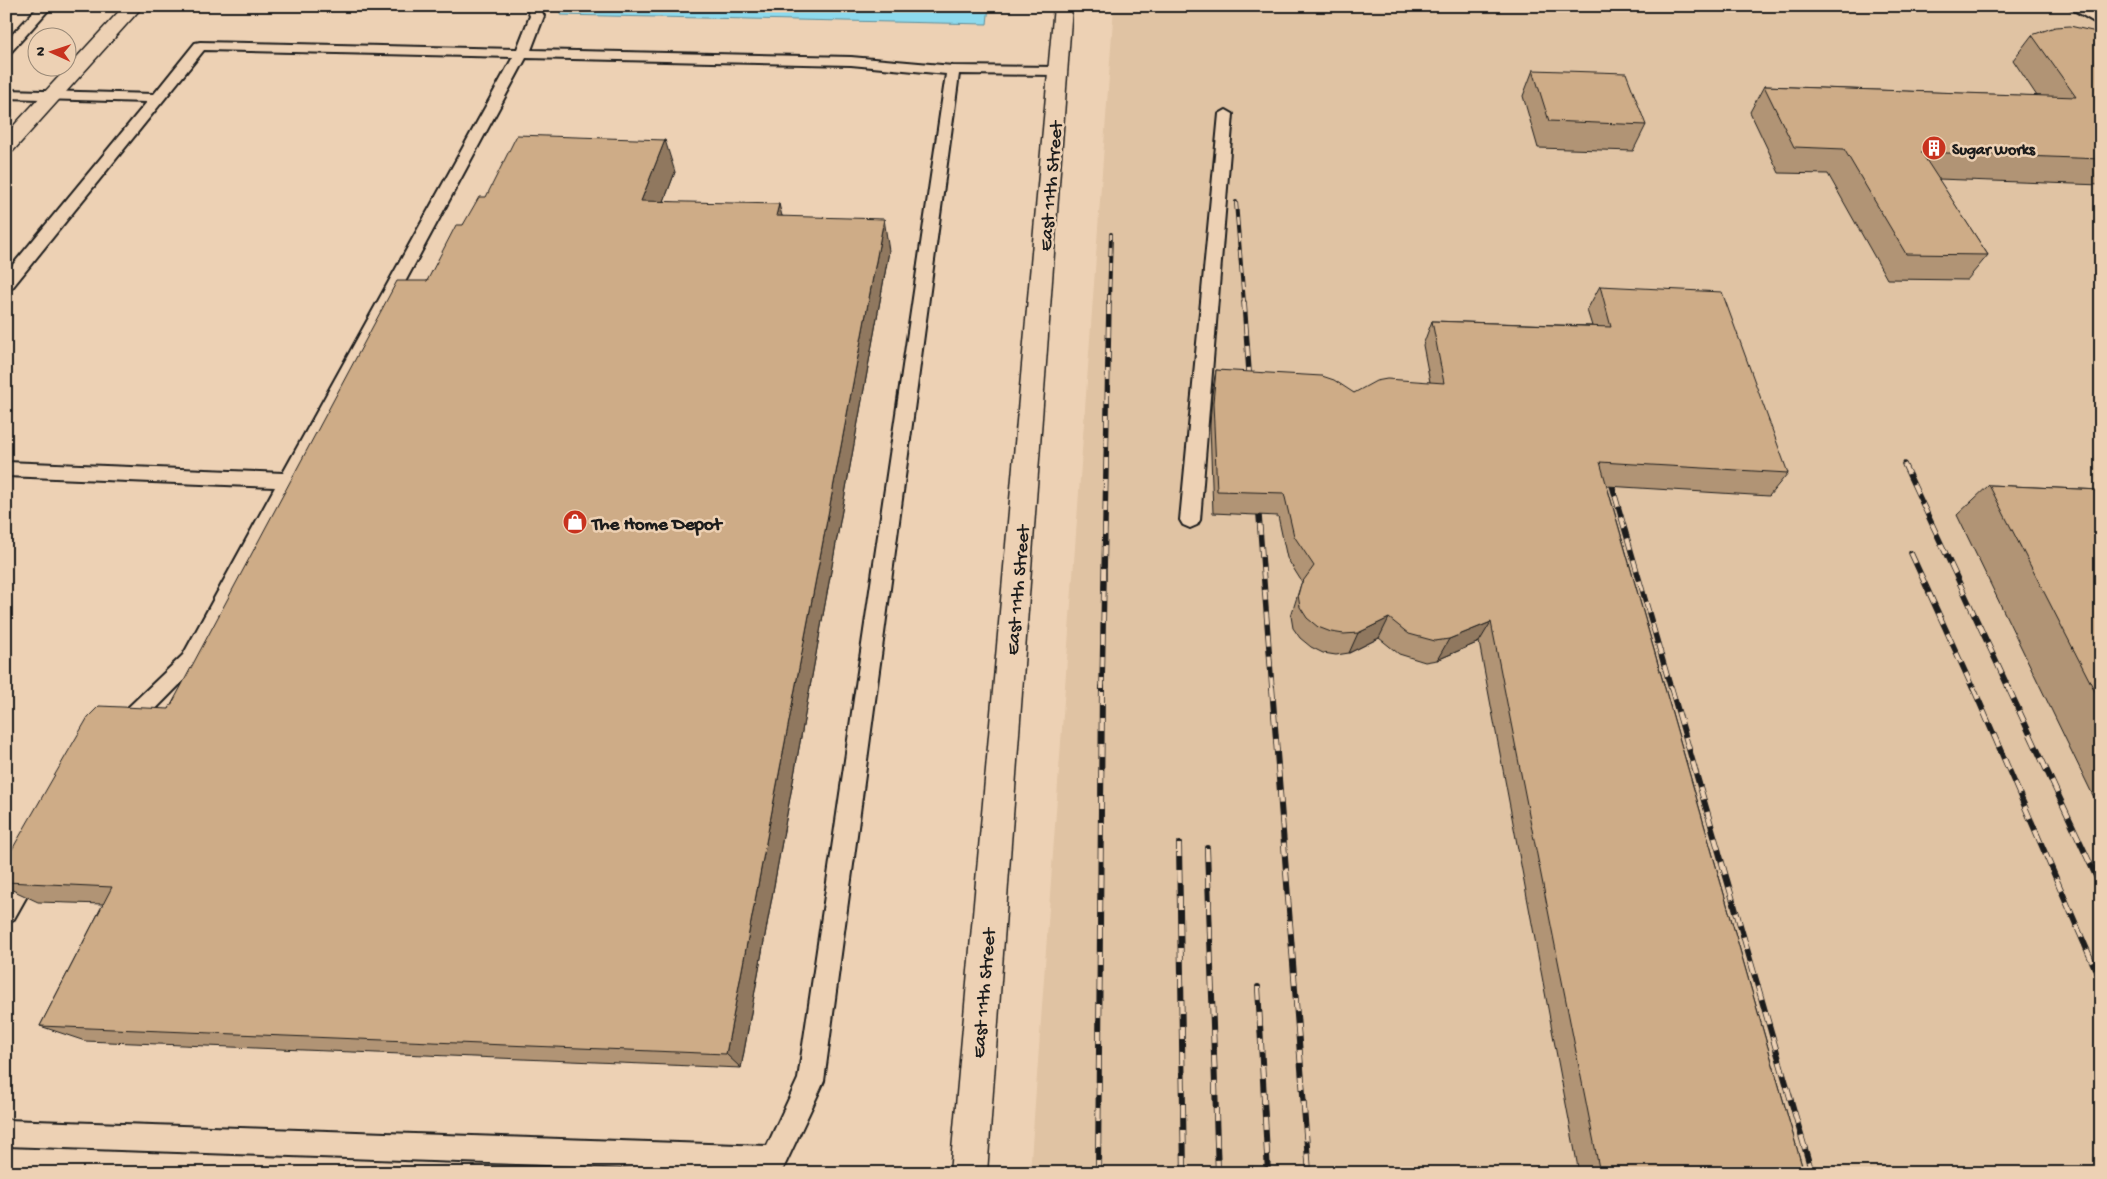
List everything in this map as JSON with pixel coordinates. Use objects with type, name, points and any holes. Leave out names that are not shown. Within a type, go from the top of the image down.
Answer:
[{"type":"street","points":[[6,147],[134,6]]},
{"type":"street","name":"East 11th Street","points":[[968,1173],[1063,6]]},
{"type":"lane","points":[[6,49],[46,6]]},
{"type":"lane","points":[[105,744],[190,661],[520,55],[538,16],[532,6]]},
{"type":"lane","points":[[2073,6],[2101,22]]},
{"type":"lane","points":[[6,284],[200,46],[520,55],[851,61],[953,70],[1058,71]]},
{"type":"lane","points":[[6,1134],[774,1160],[811,1080],[953,70]]},
{"type":"lane","points":[[6,94],[158,98]]},
{"type":"lane","points":[[1190,520],[1226,114]]},
{"type":"lane","points":[[6,469],[288,480]]},
{"type":"lane","points":[[6,911],[39,852]]},
{"type":"shaded area","points":[[1114,6],[2101,6],[2101,1173],[1030,1173]]},
{"type":"water","points":[[564,6],[989,6],[987,24],[560,15]]},
{"type":"building","points":[[2070,26],[2101,33],[2101,159],[1921,152],[1988,255],[1906,254],[1844,149],[1794,147],[1764,86],[2076,97],[2032,35],[2055,27]]},
{"type":"building","points":[[1533,70],[1626,73],[1646,125],[1549,121]]},
{"type":"building","name":"The Home Depot","points":[[517,135],[665,140],[641,201],[779,204],[776,216],[884,219],[726,1054],[40,1026],[112,887],[6,882],[6,860],[88,717],[99,706],[169,709],[397,281],[427,281],[456,225],[463,225],[479,197],[486,197]]},
{"type":"building","points":[[1600,286],[1722,292],[1788,473],[1600,462],[1804,1173],[1600,1173],[1491,622],[1449,639],[1435,641],[1409,634],[1389,618],[1358,633],[1344,634],[1318,627],[1307,618],[1300,607],[1298,595],[1301,584],[1314,566],[1294,536],[1284,493],[1217,491],[1213,403],[1216,370],[1322,376],[1334,380],[1354,393],[1376,381],[1387,379],[1444,383],[1432,321],[1611,327]]},
{"type":"building","points":[[1989,485],[2101,490],[2101,703]]},
{"type":"railway","points":[[1236,202],[1244,303]]},
{"type":"railway","points":[[1109,303],[1111,234]]},
{"type":"railway","points":[[1102,689],[1109,302]]},
{"type":"railway","points":[[1244,302],[1250,385]]},
{"type":"railway","points":[[1904,464],[2009,689]]},
{"type":"railway","points":[[1609,475],[1671,689]]},
{"type":"railway","points":[[1258,502],[1272,689]]},
{"type":"railway","points":[[1911,553],[1973,689]]},
{"type":"railway","points":[[1098,1173],[1102,687]]},
{"type":"railway","points":[[1272,687],[1309,1173]]},
{"type":"railway","points":[[1671,687],[1812,1173]]},
{"type":"railway","points":[[1973,687],[2101,982]]},
{"type":"railway","points":[[2008,687],[2101,887]]},
{"type":"railway","points":[[1179,844],[1184,1173]]},
{"type":"railway","points":[[1207,848],[1218,1173]]},
{"type":"railway","points":[[1258,987],[1268,1173]]},
{"type":"place","name":"Sugar Works","points":[[1934,148]]},
{"type":"place","name":"The Home Depot","points":[[575,522]]}]
